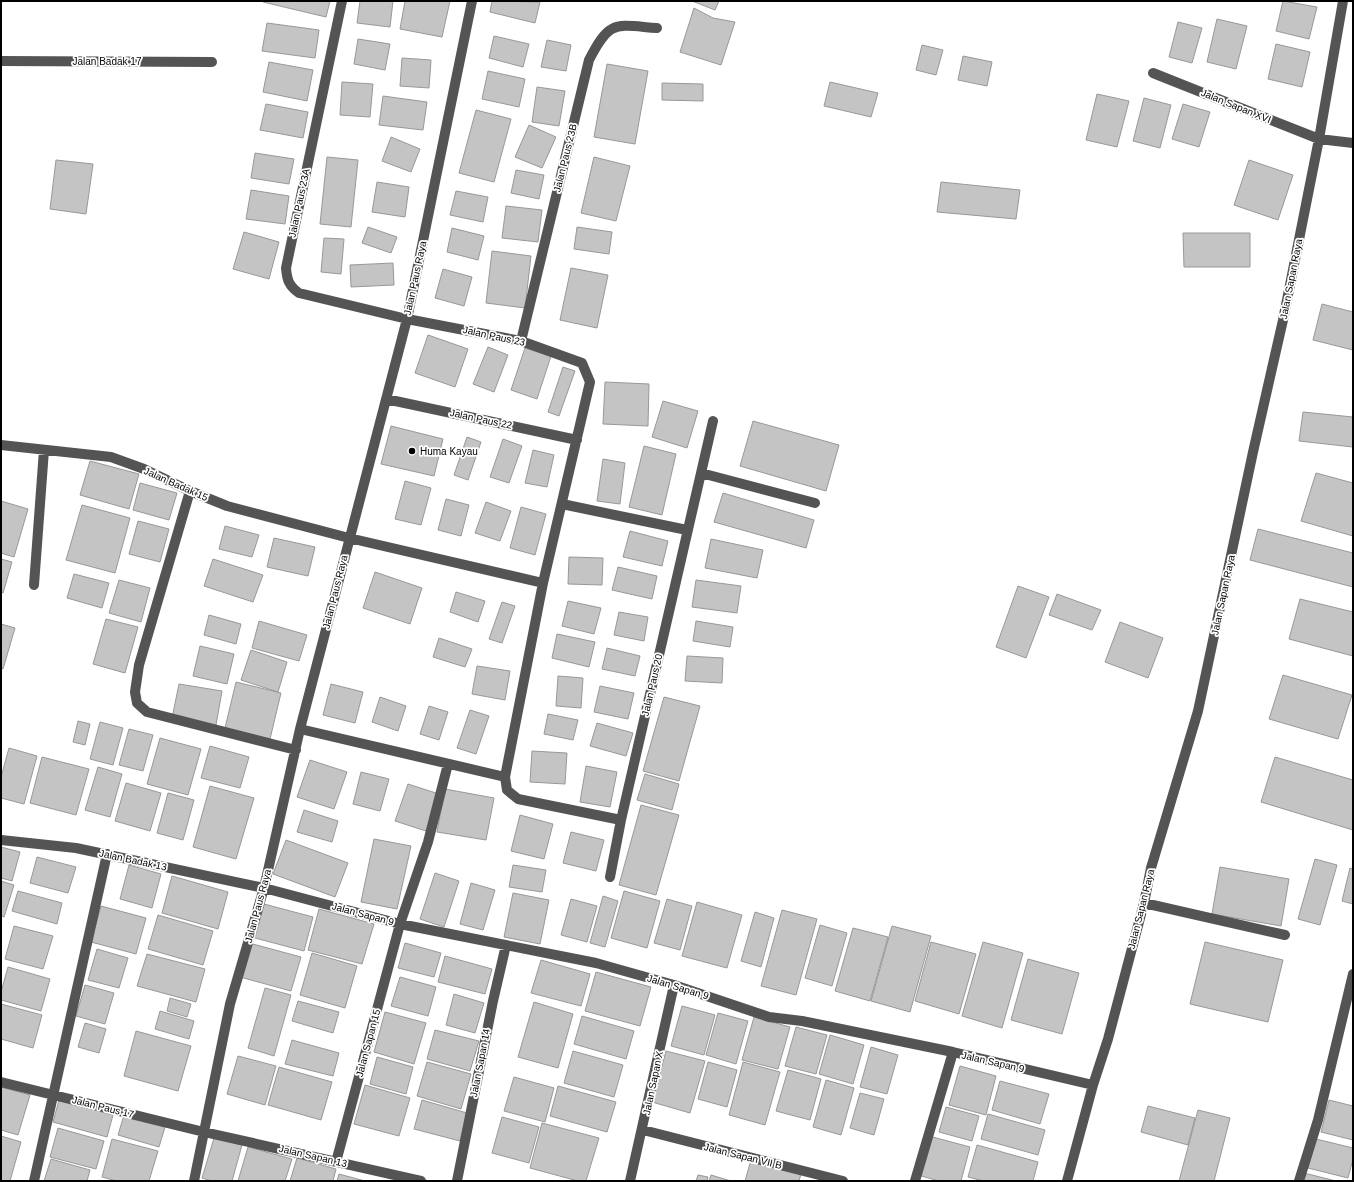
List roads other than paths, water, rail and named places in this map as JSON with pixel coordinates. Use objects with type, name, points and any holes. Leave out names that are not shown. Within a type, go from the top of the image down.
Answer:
[{"type":"street","name":"Jalan Paus 23A","points":[[342,1],[286,268],[287,280],[291,287],[299,293],[407,319]]},
{"type":"street","name":"Jalan Paus Raya","points":[[194,1181],[230,1004],[264,888],[300,729],[407,319],[472,1]]},
{"type":"street","name":"Jalan Sapan Raya","points":[[1067,1181],[1092,1085],[1108,1039],[1144,903],[1151,868],[1198,711],[1253,452],[1283,320],[1319,139],[1343,1]]},
{"type":"street","name":"Jalan Paus 23B","points":[[521,341],[589,60],[600,39],[611,28],[625,26],[657,28]]},
{"type":"street","name":"Jalan Badak 17","points":[[1,61],[212,62]]},
{"type":"street","name":"Jalan Sapan XVI","points":[[1153,73],[1319,139],[1353,143]]},
{"type":"street","name":"Jalan Paus 23","points":[[407,319],[521,341],[582,363],[590,382],[577,440]]},
{"type":"street","name":"Jalan Paus 22","points":[[386,399],[577,440]]},
{"type":"street","name":"Jalan Paus 20","points":[[610,877],[621,820],[713,421]]},
{"type":"street","points":[[577,440],[543,583],[506,777],[507,790],[518,799],[621,820]]},
{"type":"street","name":"Jalan Badak 15","points":[[1,445],[111,457],[144,469],[190,492],[227,506],[349,538],[543,583]]},
{"type":"street","points":[[34,585],[44,450]]},
{"type":"street","points":[[701,473],[814,503]]},
{"type":"street","points":[[190,492],[139,665],[135,692],[137,703],[147,712],[296,750]]},
{"type":"street","points":[[562,504],[688,530]]},
{"type":"street","points":[[300,729],[506,777]]},
{"type":"street","name":"Jalan Sapan 15","points":[[336,1162],[400,924],[428,842],[448,764]]},
{"type":"street","name":"Jalan Badak 13","points":[[1,840],[76,848],[264,888]]},
{"type":"street","points":[[34,1181],[107,854]]},
{"type":"street","name":"Jalan Sapan 9","points":[[264,888],[400,924],[596,963],[674,985],[769,1017],[802,1021],[953,1052],[1092,1085]]},
{"type":"street","points":[[1144,903],[1285,935]]},
{"type":"street","name":"Jalan Sapan 14","points":[[457,1181],[493,1001],[506,946]]},
{"type":"street","points":[[1299,1181],[1318,1120],[1353,974]]},
{"type":"street","name":"Jalan Sapan X","points":[[630,1181],[643,1130],[674,985]]},
{"type":"street","points":[[915,1181],[953,1052]]},
{"type":"street","name":"Jalan Paus 17","points":[[1,1082],[204,1132]]},
{"type":"street","name":"Jalan Sapan VII B","points":[[643,1130],[843,1181]]},
{"type":"street","name":"Jalan Sapan 13","points":[[204,1132],[421,1181]]},
{"type":"place","name":"Huma Kayau","points":[[412,451]]}]
